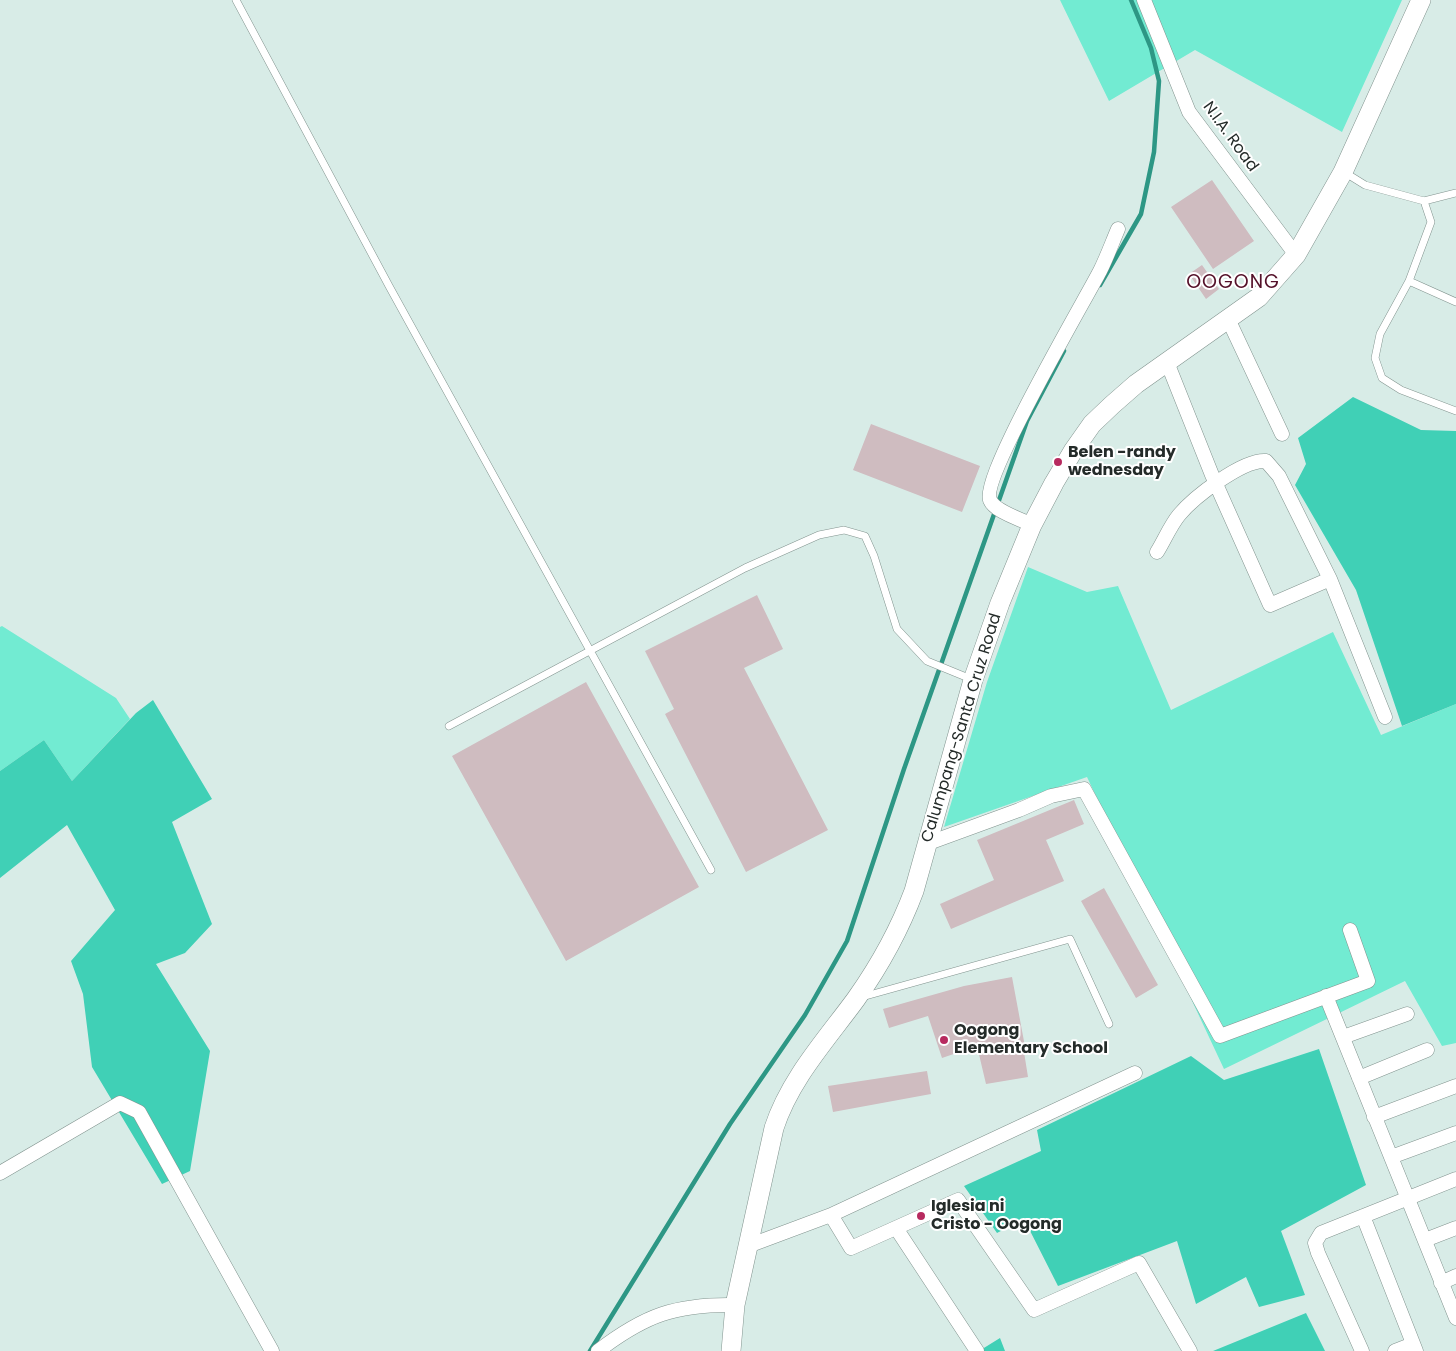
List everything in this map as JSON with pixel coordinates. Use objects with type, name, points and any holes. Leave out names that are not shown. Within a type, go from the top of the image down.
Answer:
[{"type":"main road","name":"Calumpang-Santa Cruz Road","points":[[731,1351],[735,1305],[774,1128],[781,1108],[803,1071],[881,962],[902,924],[973,680],[1000,603],[1032,525],[1073,451],[1092,424],[1112,405],[1167,362],[1229,321],[1259,297],[1296,255],[1343,172],[1421,0]]},
{"type":"street","name":"N.I.A. Road","points":[[1144,0],[1189,112],[1296,255]]},
{"type":"street","points":[[1032,525],[995,505],[989,492],[1030,399],[1100,270],[1118,229]]},
{"type":"street","points":[[1229,321],[1282,434]]},
{"type":"street","points":[[1167,362],[1216,484],[1270,605],[1330,578]]},
{"type":"street","points":[[1157,552],[1179,515],[1216,484],[1232,472],[1249,464],[1258,460],[1266,461],[1279,476],[1330,578],[1385,717]]},
{"type":"street","points":[[926,844],[1019,810],[1051,796],[1084,789],[1220,1036],[1368,981],[1350,930]]},
{"type":"street","points":[[1326,996],[1407,1200],[1456,1315]]},
{"type":"street","points":[[1343,1037],[1407,1014]]},
{"type":"street","points":[[1359,1078],[1427,1050]]},
{"type":"street","points":[[748,1246],[831,1216],[1135,1073]]},
{"type":"street","points":[[1374,1116],[1456,1086]]},
{"type":"street","points":[[0,1173],[120,1103],[132,1106],[139,1112],[272,1351]]},
{"type":"street","points":[[1391,1157],[1456,1133]]},
{"type":"street","points":[[1362,1351],[1318,1254],[1315,1243],[1321,1233],[1456,1179]]},
{"type":"street","points":[[831,1216],[851,1248],[958,1200],[1034,1310],[1139,1263],[1190,1351]]},
{"type":"street","points":[[1363,1216],[1414,1348],[1395,1351]]},
{"type":"street","points":[[896,1228],[977,1351]]},
{"type":"street","points":[[1425,1240],[1456,1228]]},
{"type":"street","points":[[1441,1283],[1456,1276]]},
{"type":"street","points":[[598,1351],[629,1328],[656,1315],[708,1305],[735,1305]]},
{"type":"lane","points":[[236,0],[389,286],[592,650],[711,870]]},
{"type":"lane","points":[[1343,172],[1366,185],[1424,201],[1456,193]]},
{"type":"lane","points":[[1424,201],[1431,222],[1409,281],[1380,334],[1375,358],[1382,378],[1401,390],[1456,411]]},
{"type":"lane","points":[[1409,281],[1456,302]]},
{"type":"lane","points":[[448,726],[745,568],[819,535],[844,530],[865,536],[874,556],[897,629],[921,655],[934,665],[973,680]]},
{"type":"lane","points":[[856,999],[1070,939],[1109,1024]]},
{"type":"green space","points":[[1060,0],[1402,0],[1342,132],[1195,50],[1109,101]]},
{"type":"green space","points":[[1353,397],[1421,430],[1456,431],[1456,704],[1402,726],[1356,590],[1295,485],[1306,464],[1298,438]]},
{"type":"green space","points":[[1028,567],[1087,592],[1118,586],[1171,710],[1333,632],[1381,735],[1456,704],[1456,1043],[1442,1046],[1405,981],[1224,1069],[1087,777],[944,827],[987,682]]},
{"type":"green space","points":[[2,626],[116,698],[130,719],[72,781],[44,740],[0,771],[0,627]]},
{"type":"green space","points":[[153,700],[212,799],[172,822],[212,924],[185,953],[156,964],[210,1051],[190,1171],[162,1184],[92,1067],[83,994],[71,961],[115,910],[67,825],[0,878],[0,771],[44,740],[72,781],[136,713]]},
{"type":"green space","points":[[1319,1049],[1366,1185],[1281,1231],[1305,1295],[1259,1307],[1246,1277],[1196,1304],[1177,1241],[1058,1286],[1024,1219],[997,1233],[964,1186],[1041,1151],[1037,1130],[1191,1056],[1224,1080]]},
{"type":"green space","points":[[1306,1313],[1325,1351],[1213,1351]]},
{"type":"green space","points":[[1000,1338],[1005,1351],[979,1351]]},
{"type":"building","points":[[1212,180],[1254,241],[1213,269],[1171,207]]},
{"type":"building","points":[[1202,265],[1219,289],[1206,299],[1189,274]]},
{"type":"building","points":[[871,424],[980,466],[962,512],[853,470]]},
{"type":"building","points":[[757,595],[783,649],[744,668],[828,830],[746,872],[665,714],[674,709],[645,651]]},
{"type":"building","points":[[586,682],[699,887],[566,961],[452,756]]},
{"type":"building","points":[[1074,800],[1084,824],[1046,840],[1064,881],[951,929],[940,904],[994,880],[977,840]]},
{"type":"building","points":[[1104,888],[1158,985],[1136,998],[1081,901]]},
{"type":"building","points":[[1012,977],[1026,1052],[1024,1052],[1028,1077],[986,1084],[977,1046],[942,1058],[928,1016],[889,1028],[883,1009],[964,986]]},
{"type":"building","points":[[927,1071],[931,1094],[833,1112],[828,1086]]},
{"type":"waterway","points":[[1100,285],[1141,214],[1154,152],[1159,81],[1151,48],[1131,0]]},
{"type":"waterway","points":[[590,1351],[730,1124],[805,1015],[847,941],[904,769],[1027,421],[1064,351]]},
{"type":"place","name":"Belen -randy wednesday","points":[[1058,462]]},
{"type":"place","name":"Oogong Elementary School","points":[[944,1040]]},
{"type":"place","name":"Iglesia ni Cristo - Oogong","points":[[921,1216]]},
{"type":"district","name":"OOGONG","points":[[1233,283]]}]
